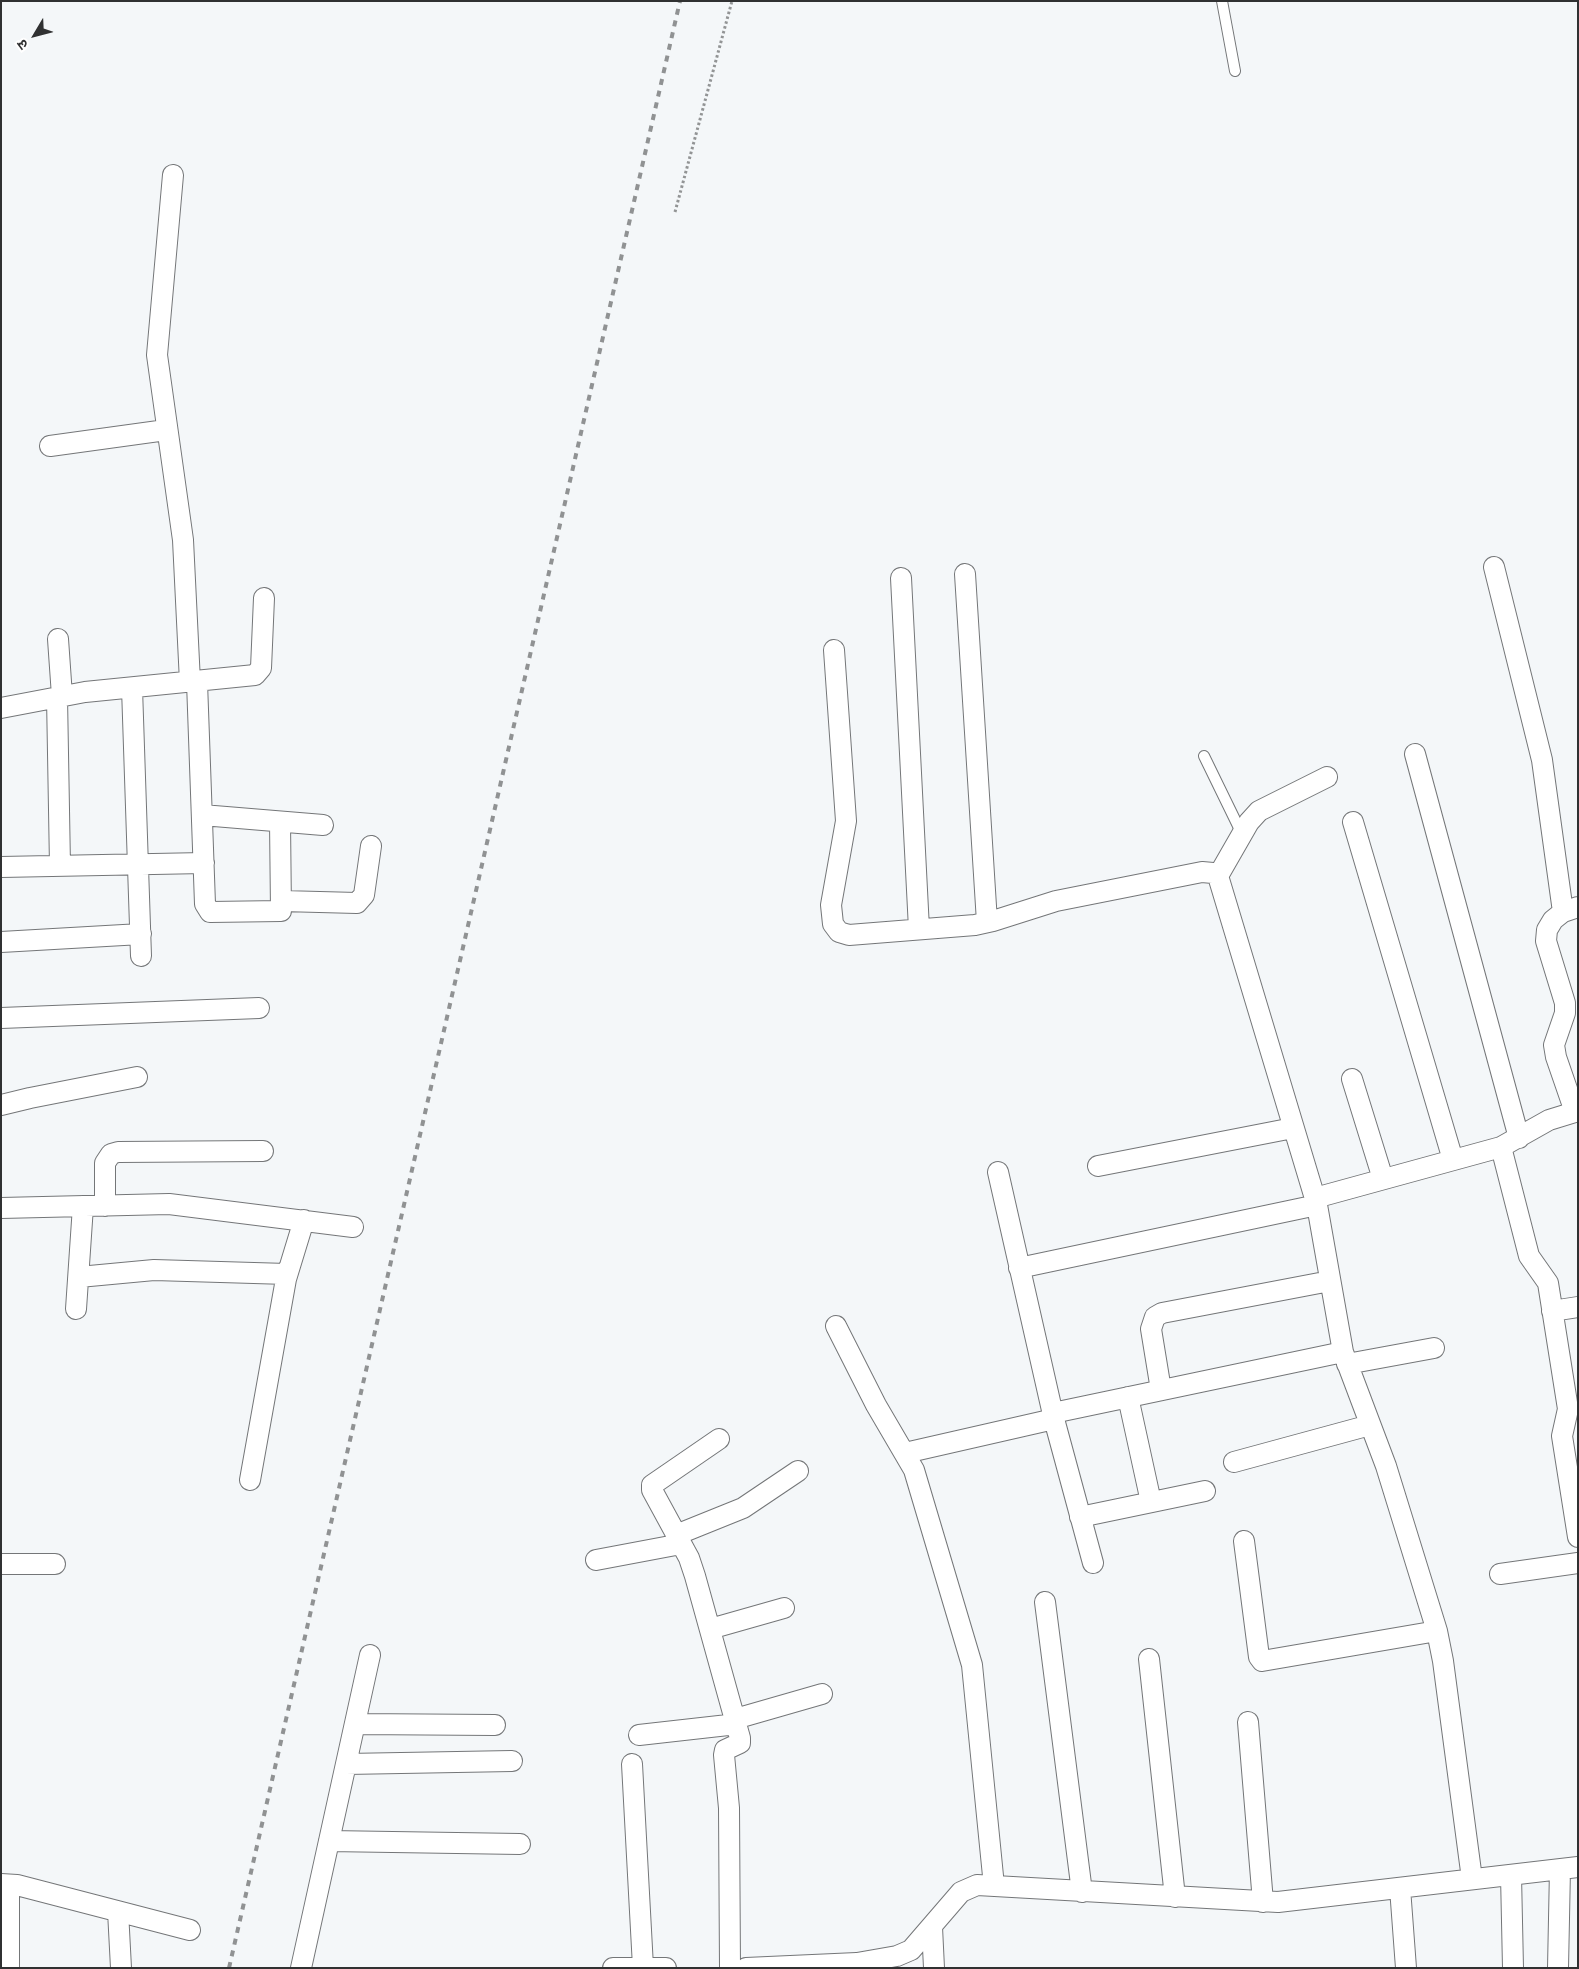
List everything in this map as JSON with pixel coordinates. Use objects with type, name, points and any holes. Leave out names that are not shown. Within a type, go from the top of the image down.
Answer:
[{"type":"street","points":[[173,175],[157,355],[166,430],[183,540],[202,815],[205,904],[210,912],[277,912],[282,908],[280,822]]},
{"type":"street","points":[[50,446],[166,430]]},
{"type":"street","points":[[1020,1268],[1316,1202],[1383,1179],[1501,1147],[1549,1120],[1576,1112],[1556,1057],[1554,1045],[1565,1013],[1565,1003],[1546,940],[1547,930],[1550,925],[1570,910],[1542,760],[1494,567]]},
{"type":"street","points":[[965,574],[987,922]]},
{"type":"street","points":[[901,578],[919,929]]},
{"type":"street","points":[[1,708],[59,697],[255,675],[261,668],[264,598]]},
{"type":"street","points":[[58,639],[60,866]]},
{"type":"street","points":[[834,650],[846,821],[831,905],[833,924],[839,932],[849,935],[987,922],[1056,901],[1202,872],[1213,873],[1218,876],[1316,1202],[1345,1358],[1386,1466],[1437,1631],[1443,1661],[1472,1879]]},
{"type":"street","points":[[132,688],[141,956]]},
{"type":"street","points":[[1415,754],[1519,1138]]},
{"type":"street","points":[[1218,876],[1242,834],[1259,810],[1327,777]]},
{"type":"street","points":[[202,815],[323,825]]},
{"type":"street","points":[[1353,822],[1453,1160]]},
{"type":"street","points":[[282,901],[357,903],[364,895],[371,846]]},
{"type":"street","points":[[1,866],[138,866],[204,863]]},
{"type":"street","points":[[1,942],[140,934]]},
{"type":"street","points":[[1,1018],[259,1008]]},
{"type":"street","points":[[1,1105],[138,1077]]},
{"type":"street","points":[[1352,1079],[1383,1179]]},
{"type":"street","points":[[1098,1166],[1293,1128]]},
{"type":"street","points":[[1501,1147],[1529,1256],[1548,1283],[1552,1311],[1570,1368],[1568,1409],[1578,1534]]},
{"type":"street","points":[[105,1206],[105,1163],[111,1154],[118,1152],[263,1151]]},
{"type":"street","points":[[998,1172],[1053,1416],[1093,1563]]},
{"type":"street","points":[[76,1309],[83,1206]]},
{"type":"street","points":[[1,1208],[190,1206],[353,1227]]},
{"type":"street","points":[[250,1480],[287,1274],[304,1220]]},
{"type":"street","points":[[79,1277],[154,1270],[287,1274]]},
{"type":"street","points":[[1161,1390],[1151,1329],[1155,1317],[1162,1313],[1330,1281]]},
{"type":"street","points":[[1552,1311],[1578,1307]]},
{"type":"street","points":[[836,1326],[876,1405],[905,1453],[920,1487],[972,1666],[994,1886]]},
{"type":"street","points":[[905,1453],[1161,1390],[1345,1358],[1434,1348]]},
{"type":"street","points":[[1128,1397],[1151,1502]]},
{"type":"street","points":[[1234,1462],[1370,1425]]},
{"type":"street","points":[[719,1439],[652,1485],[652,1490],[679,1540],[695,1576],[736,1722],[740,1743],[725,1750],[724,1755],[729,1808],[730,1968]]},
{"type":"street","points":[[596,1560],[679,1540],[743,1508],[798,1471]]},
{"type":"street","points":[[1080,1517],[1205,1491]]},
{"type":"street","points":[[1244,1541],[1259,1657],[1262,1661],[1437,1631]]},
{"type":"street","points":[[1500,1574],[1578,1563]]},
{"type":"street","points":[[1,1564],[55,1564]]},
{"type":"street","points":[[1045,1602],[1082,1892]]},
{"type":"street","points":[[710,1629],[784,1608]]},
{"type":"street","points":[[301,1968],[370,1655]]},
{"type":"street","points":[[1150,1659],[1175,1898]]},
{"type":"street","points":[[639,1735],[736,1722],[822,1694]]},
{"type":"street","points":[[1248,1722],[1263,1902]]},
{"type":"street","points":[[354,1724],[495,1725]]},
{"type":"street","points":[[346,1764],[512,1761]]},
{"type":"street","points":[[632,1764],[627,1967],[666,1968]]},
{"type":"street","points":[[329,1840],[520,1844]]},
{"type":"street","points":[[746,1968],[857,1965],[882,1960],[911,1950],[962,1892],[977,1885],[1263,1902],[1569,1868],[1558,1968]]},
{"type":"street","points":[[1511,1875],[1513,1968]]},
{"type":"street","points":[[9,1968],[5,1884],[190,1930]]},
{"type":"street","points":[[1400,1888],[1406,1968]]},
{"type":"street","points":[[118,1911],[120,1968]]},
{"type":"street","points":[[932,1927],[934,1968]]},
{"type":"lane","points":[[1222,1],[1235,71]]},
{"type":"lane","points":[[1204,756],[1242,834]]},
{"type":"path","points":[[674,212],[732,1]]},
{"type":"railway","points":[[229,1968],[680,1]]}]
